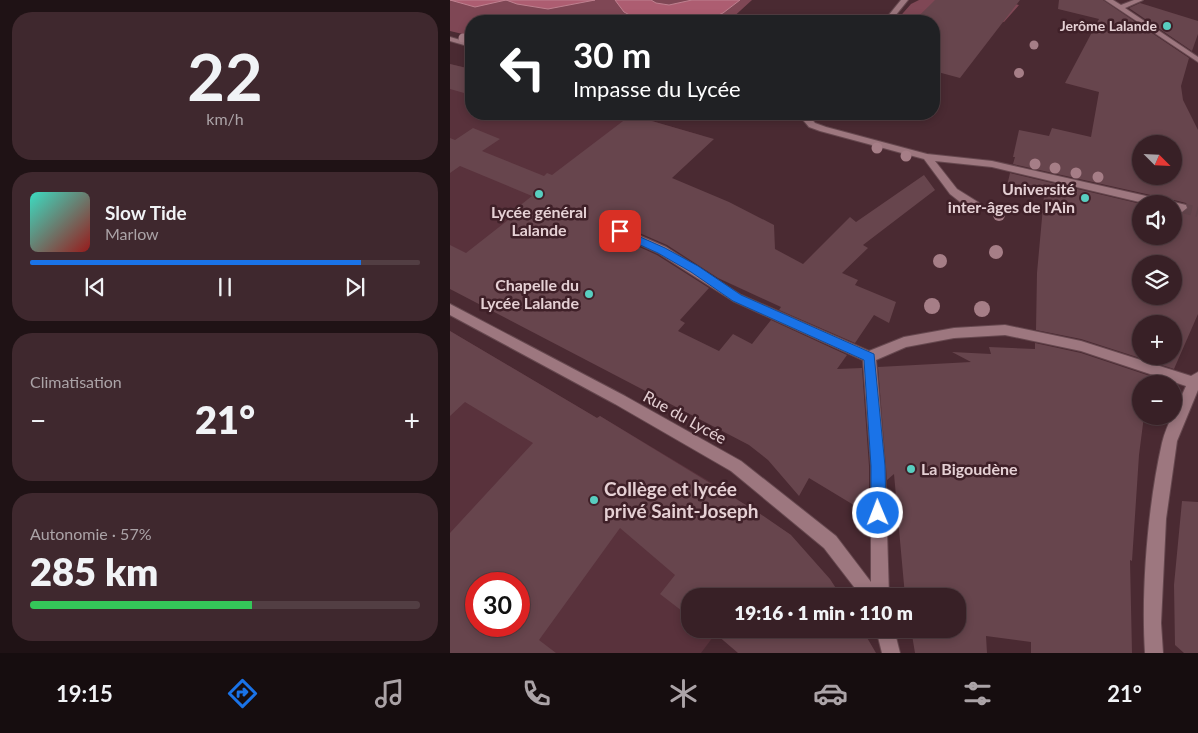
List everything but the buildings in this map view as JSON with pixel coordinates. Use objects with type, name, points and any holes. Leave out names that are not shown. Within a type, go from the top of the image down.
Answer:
[{"type":"street","points":[[892,15],[905,0]]},
{"type":"street","points":[[1108,0],[1198,60]]},
{"type":"street","points":[[1120,8],[1140,0]]},
{"type":"street","points":[[450,39],[465,43]]},
{"type":"street","points":[[1187,53],[1198,52]]},
{"type":"street","points":[[806,120],[823,129],[927,157],[1011,168],[1132,196]]},
{"type":"street","points":[[927,157],[952,191],[961,199],[977,207]]},
{"type":"street","points":[[620,231],[662,250],[737,298],[869,357],[904,342],[954,333],[1005,330],[1081,346],[1196,380],[1170,441],[1158,520],[1152,623],[1154,653]]},
{"type":"street","name":"Rue du Lycée","points":[[450,309],[612,396],[736,466],[830,542],[865,588]]},
{"type":"street","points":[[869,357],[878,466],[880,588]]},
{"type":"street","points":[[887,638],[891,653]]},
{"type":"shaded area","points":[[450,0],[752,0],[736,15],[465,15],[465,35],[450,31]]},
{"type":"shaded area","points":[[450,0],[506,0],[475,7]]},
{"type":"shaded area","points":[[506,0],[595,0],[548,9],[517,4]]},
{"type":"shaded area","points":[[615,0],[651,0],[656,3],[669,5],[692,0],[740,0],[718,15],[630,15],[624,12]]},
{"type":"shaded area","points":[[919,0],[999,0],[1019,5],[1004,22],[932,4],[920,15],[901,15],[911,4]]},
{"type":"shaded area","name":"Lycée général Lalande","points":[[450,64],[465,68],[465,120],[648,120],[703,136],[660,176],[450,289]]},
{"type":"shaded area","name":"Collège et lycée privé Saint-Joseph","points":[[450,331],[597,418],[600,416],[717,486],[791,535],[750,588],[681,588],[681,638],[712,638],[701,653],[450,653]]},
{"type":"tunnel","points":[[1182,208],[1198,212]]},
{"type":"place","name":"Jerôme Lalande","points":[[1167,26]]},
{"type":"place","name":"Lycée général Lalande","points":[[539,194]]},
{"type":"place","name":"Université inter-âges de l'Ain","points":[[1085,198]]},
{"type":"place","name":"Chapelle du Lycée Lalande","points":[[589,294]]},
{"type":"place","name":"La Bigoudène","points":[[911,469]]},
{"type":"place","name":"Collège et lycée privé Saint-Joseph","points":[[594,500]]},
{"type":"route","points":[[620,231],[662,250],[737,298],[869,357],[878,466],[878,513]]}]
